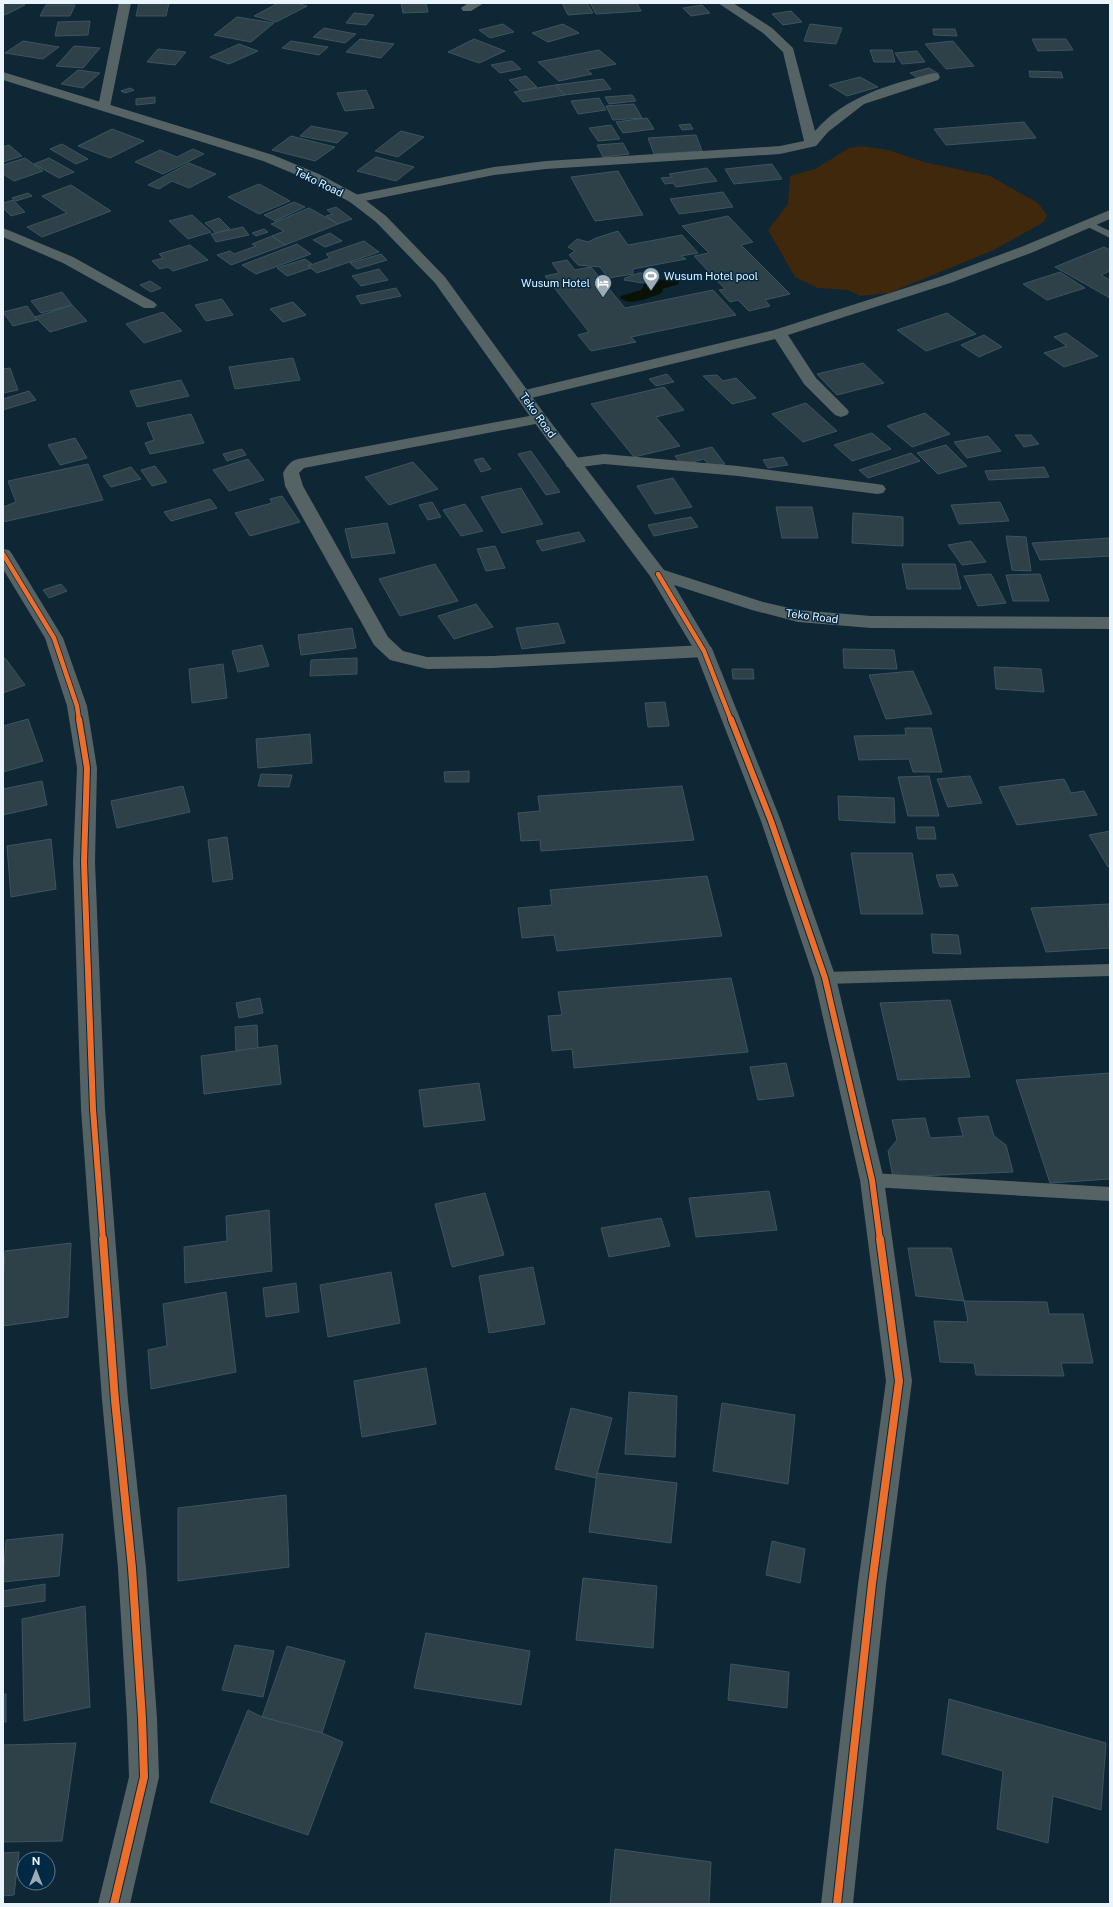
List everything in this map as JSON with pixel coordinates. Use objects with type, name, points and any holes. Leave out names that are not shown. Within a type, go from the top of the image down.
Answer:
[{"type":"street","points":[[104,107],[125,3]]},
{"type":"street","points":[[467,8],[478,3]]},
{"type":"street","points":[[724,3],[745,15],[784,44],[789,51],[811,143]]},
{"type":"street","name":"Teko Road","points":[[3,76],[268,158],[314,177],[355,200],[381,219],[440,280],[540,419],[658,574],[758,606],[798,616],[871,622],[1110,623]]},
{"type":"street","points":[[355,200],[494,171],[609,161],[780,150],[811,143],[823,129],[860,101],[883,92],[934,77]]},
{"type":"street","points":[[523,395],[779,333],[945,280],[1026,250],[1110,214]]},
{"type":"street","points":[[3,232],[68,260],[149,305]]},
{"type":"street","points":[[779,333],[810,381],[841,412]]},
{"type":"street","points":[[540,419],[298,464],[290,473],[294,486],[381,641],[397,656],[427,663],[493,662],[704,651]]},
{"type":"street","points":[[573,463],[604,459],[738,471],[877,489]]},
{"type":"street","points":[[3,554],[54,638],[77,706],[87,768],[84,862],[93,1109],[115,1400],[132,1568],[142,1718],[144,1777],[114,1904]]},
{"type":"street","points":[[658,574],[704,651],[771,821],[825,978],[872,1180],[899,1381],[872,1584],[837,1904]]},
{"type":"lane","points":[[1088,224],[1110,235]]},
{"type":"lane","points":[[825,978],[1110,970]]},
{"type":"lane","points":[[872,1180],[1110,1194]]},
{"type":"shaded area","points":[[862,146],[888,150],[924,162],[990,176],[1038,203],[1047,215],[1044,222],[994,250],[889,293],[860,296],[848,290],[818,288],[795,277],[768,230],[788,204],[790,176],[815,169],[849,148]]},
{"type":"shaded area","name":"Wusum Hotel pool","points":[[670,278],[678,280],[679,284],[662,289],[663,291],[660,294],[629,302],[620,298],[621,296],[641,290],[643,284]]},
{"type":"building","points":[[3,3],[18,3],[25,5],[5,15],[3,14]]},
{"type":"building","points":[[139,3],[169,3],[166,16],[136,16]]},
{"type":"building","points":[[278,3],[296,3],[307,6],[276,22],[254,16]]},
{"type":"building","points":[[401,3],[426,3],[428,12],[403,13]]},
{"type":"building","points":[[562,3],[587,3],[593,13],[568,15]]},
{"type":"building","points":[[590,3],[637,3],[641,11],[596,14]]},
{"type":"building","points":[[46,5],[75,5],[70,16],[40,16]]},
{"type":"building","points":[[702,5],[710,13],[691,16],[683,8]]},
{"type":"building","points":[[791,11],[802,22],[783,25],[772,14]]},
{"type":"building","points":[[354,13],[374,15],[366,25],[346,23]]},
{"type":"building","points":[[237,17],[274,23],[251,42],[214,35]]},
{"type":"building","points":[[90,21],[88,35],[55,36],[58,22]]},
{"type":"building","points":[[503,24],[514,32],[490,38],[479,30]]},
{"type":"building","points":[[563,24],[579,33],[548,42],[532,33]]},
{"type":"building","points":[[810,24],[842,28],[836,44],[804,41]]},
{"type":"building","points":[[324,28],[356,34],[345,43],[313,37]]},
{"type":"building","points":[[933,29],[955,29],[957,36],[934,35]]},
{"type":"building","points":[[360,39],[394,44],[381,58],[346,52]]},
{"type":"building","points":[[474,39],[505,51],[479,63],[448,52]]},
{"type":"building","points":[[1032,39],[1066,39],[1073,50],[1038,51]]},
{"type":"building","points":[[23,41],[59,47],[43,59],[5,53]]},
{"type":"building","points":[[291,41],[328,47],[319,55],[282,48]]},
{"type":"building","points":[[953,41],[974,66],[946,69],[925,44]]},
{"type":"building","points":[[239,44],[258,51],[229,64],[210,57]]},
{"type":"building","points":[[74,46],[100,48],[83,68],[56,66]]},
{"type":"building","points":[[158,49],[186,52],[175,65],[147,62]]},
{"type":"building","points":[[599,50],[616,64],[587,70],[592,74],[559,81],[538,62]]},
{"type":"building","points":[[870,50],[892,50],[895,62],[874,62]]},
{"type":"building","points":[[917,51],[925,62],[902,64],[895,53]]},
{"type":"building","points":[[512,61],[521,69],[500,73],[491,65]]},
{"type":"building","points":[[929,68],[939,74],[919,79],[910,73]]},
{"type":"building","points":[[78,70],[100,73],[83,88],[61,84]]},
{"type":"building","points":[[1029,71],[1061,72],[1063,78],[1030,77]]},
{"type":"building","points":[[526,76],[537,87],[520,91],[509,80]]},
{"type":"building","points":[[860,77],[878,87],[847,96],[829,85]]},
{"type":"building","points":[[603,79],[611,89],[565,95],[555,85]]},
{"type":"building","points":[[555,85],[565,95],[523,102],[514,92]]},
{"type":"building","points":[[130,88],[134,90],[125,93],[121,91]]},
{"type":"building","points":[[366,90],[374,108],[345,111],[337,93]]},
{"type":"building","points":[[632,95],[636,101],[609,104],[605,97]]},
{"type":"building","points":[[155,97],[155,103],[136,105],[136,99]]},
{"type":"building","points":[[599,98],[606,110],[578,114],[571,101]]},
{"type":"building","points":[[634,104],[642,118],[613,120],[606,106]]},
{"type":"building","points":[[647,118],[654,129],[623,133],[616,122]]},
{"type":"building","points":[[1024,122],[1036,138],[946,145],[934,129]]},
{"type":"building","points":[[690,124],[693,129],[682,130],[679,125]]},
{"type":"building","points":[[611,125],[620,139],[598,141],[589,128]]},
{"type":"building","points":[[311,126],[348,133],[337,143],[300,136]]},
{"type":"building","points":[[112,129],[144,141],[110,158],[78,146]]},
{"type":"building","points":[[401,131],[424,137],[398,157],[375,151]]},
{"type":"building","points":[[696,135],[702,151],[654,154],[648,138]]},
{"type":"building","points":[[291,136],[335,147],[315,161],[272,150]]},
{"type":"building","points":[[623,143],[629,154],[603,157],[597,145]]},
{"type":"building","points":[[62,144],[88,159],[76,164],[50,149]]},
{"type":"building","points":[[9,145],[22,156],[3,162],[3,147]]},
{"type":"building","points":[[193,149],[204,154],[163,174],[135,162],[160,150],[177,157]]},
{"type":"building","points":[[376,157],[414,167],[396,181],[357,171]]},
{"type":"building","points":[[25,158],[43,171],[14,181],[3,174],[3,165]]},
{"type":"building","points":[[49,158],[74,172],[59,178],[34,164]]},
{"type":"building","points":[[189,163],[216,174],[189,188],[172,181],[159,189],[148,185]]},
{"type":"building","points":[[772,164],[782,179],[734,184],[725,169]]},
{"type":"building","points":[[707,168],[717,181],[676,187],[673,183],[665,184],[661,178],[672,177],[669,174]]},
{"type":"building","points":[[618,171],[643,215],[595,221],[571,177]]},
{"type":"building","points":[[259,184],[290,201],[259,214],[228,197]]},
{"type":"building","points":[[71,185],[111,211],[42,237],[27,227],[67,213],[42,196]]},
{"type":"building","points":[[723,192],[733,207],[679,214],[670,199]]},
{"type":"building","points":[[28,193],[32,196],[16,201],[12,198]]},
{"type":"building","points":[[13,200],[25,212],[11,216],[3,208],[3,203]]},
{"type":"building","points":[[294,202],[305,207],[275,221],[264,215]]},
{"type":"building","points":[[336,207],[352,219],[338,224],[326,216],[333,214],[327,210]]},
{"type":"building","points":[[309,208],[338,224],[285,245],[272,236],[284,231],[271,224]]},
{"type":"building","points":[[192,215],[211,232],[188,239],[169,221]]},
{"type":"building","points":[[728,216],[753,242],[741,245],[790,294],[765,300],[770,306],[749,311],[738,300],[730,302],[719,290],[725,289],[694,256],[709,253],[682,226]]},
{"type":"building","points":[[219,218],[230,229],[216,233],[205,223]]},
{"type":"building","points":[[243,227],[249,235],[216,242],[211,234]]},
{"type":"building","points":[[264,229],[268,232],[256,236],[252,233]]},
{"type":"building","points":[[618,231],[628,245],[682,235],[698,253],[681,256],[686,259],[633,269],[633,274],[608,278],[600,267],[578,265],[569,255],[575,251],[568,247],[577,239],[588,242]]},
{"type":"building","points":[[330,233],[342,241],[325,247],[313,240]]},
{"type":"building","points":[[272,236],[285,245],[231,265],[217,255],[230,251],[234,254],[256,246],[252,244]]},
{"type":"building","points":[[364,241],[379,252],[317,273],[308,266],[330,258],[326,254]]},
{"type":"building","points":[[297,244],[311,254],[256,274],[242,265]]},
{"type":"building","points":[[190,245],[208,260],[173,271],[168,267],[160,269],[152,261],[163,258],[159,254]]},
{"type":"building","points":[[1104,247],[1110,250],[1110,271],[1101,275],[1110,280],[1110,298],[1055,267]]},
{"type":"building","points":[[381,254],[387,260],[357,269],[350,263]]},
{"type":"building","points":[[305,259],[312,264],[308,266],[311,268],[287,276],[277,268]]},
{"type":"building","points":[[567,260],[575,270],[591,267],[625,308],[713,290],[736,315],[631,337],[636,342],[591,351],[578,335],[589,332],[545,276],[559,273],[552,263]]},
{"type":"building","points":[[379,269],[388,280],[361,286],[352,276]]},
{"type":"building","points":[[1060,272],[1085,288],[1047,300],[1023,284]]},
{"type":"building","points":[[639,273],[652,273],[656,276],[656,279],[643,283],[624,280],[625,278]]},
{"type":"building","points":[[150,281],[161,288],[151,292],[140,285]]},
{"type":"building","points":[[396,288],[401,296],[361,304],[356,296]]},
{"type":"building","points":[[62,292],[72,305],[41,313],[31,301]]},
{"type":"building","points":[[222,299],[233,315],[206,321],[195,305]]},
{"type":"building","points":[[293,302],[306,315],[283,322],[270,309]]},
{"type":"building","points":[[72,305],[87,321],[50,332],[35,317]]},
{"type":"building","points":[[27,306],[37,320],[13,326],[3,312]]},
{"type":"building","points":[[163,312],[182,331],[144,343],[126,324]]},
{"type":"building","points":[[947,313],[976,334],[926,351],[897,330]]},
{"type":"building","points":[[1066,333],[1098,356],[1064,367],[1044,353],[1067,346],[1054,337]]},
{"type":"building","points":[[984,335],[1002,347],[979,357],[961,345]]},
{"type":"building","points":[[293,358],[300,380],[235,389],[229,367]]},
{"type":"building","points":[[863,363],[884,383],[837,395],[817,374]]},
{"type":"building","points":[[10,368],[18,390],[3,393],[3,369]]},
{"type":"building","points":[[667,374],[674,382],[656,386],[649,379]]},
{"type":"building","points":[[717,375],[723,381],[736,378],[756,398],[732,404],[703,376]]},
{"type":"building","points":[[181,380],[189,396],[137,407],[130,391]]},
{"type":"building","points":[[664,387],[684,410],[656,417],[680,446],[634,457],[591,404]]},
{"type":"building","points":[[29,391],[36,400],[3,410],[3,399]]},
{"type":"building","points":[[806,403],[837,431],[803,442],[772,414]]},
{"type":"building","points":[[925,413],[950,434],[912,447],[887,426]]},
{"type":"building","points":[[191,414],[204,443],[150,454],[145,443],[154,440],[147,423]]},
{"type":"building","points":[[872,433],[891,449],[852,461],[834,445]]},
{"type":"building","points":[[1015,435],[1031,435],[1039,444],[1024,447]]},
{"type":"building","points":[[988,436],[1001,451],[967,458],[954,442]]},
{"type":"building","points":[[75,438],[87,458],[60,465],[48,445]]},
{"type":"building","points":[[946,445],[967,466],[938,474],[917,453]]},
{"type":"building","points":[[712,447],[725,464],[710,467],[704,459],[682,465],[675,456]]},
{"type":"building","points":[[242,449],[246,455],[227,461],[223,454]]},
{"type":"building","points":[[531,451],[560,492],[546,495],[518,454]]},
{"type":"building","points":[[911,453],[920,461],[868,478],[859,470]]},
{"type":"building","points":[[783,457],[788,465],[768,468],[763,460]]},
{"type":"building","points":[[483,458],[491,469],[481,472],[474,460]]},
{"type":"building","points":[[248,459],[264,480],[229,491],[213,470]]},
{"type":"building","points":[[413,462],[438,489],[389,505],[365,477]]},
{"type":"building","points":[[88,464],[103,500],[3,522],[3,507],[16,502],[8,481]]},
{"type":"building","points":[[155,466],[167,482],[152,486],[141,470]]},
{"type":"building","points":[[131,467],[141,479],[111,487],[103,476]]},
{"type":"building","points":[[1044,467],[1049,477],[989,480],[985,471]]},
{"type":"building","points":[[673,478],[692,507],[655,514],[637,486]]},
{"type":"building","points":[[521,488],[543,524],[502,533],[481,497]]},
{"type":"building","points":[[282,496],[300,522],[250,536],[235,513],[272,503],[270,499]]},
{"type":"building","points":[[210,499],[217,508],[171,521],[164,512]]},
{"type":"building","points":[[432,502],[441,517],[428,520],[419,505]]},
{"type":"building","points":[[1000,502],[1009,521],[959,524],[951,505]]},
{"type":"building","points":[[465,504],[483,531],[461,536],[443,510]]},
{"type":"building","points":[[776,507],[812,507],[818,538],[782,538]]},
{"type":"building","points":[[853,513],[903,517],[903,546],[852,543]]},
{"type":"building","points":[[691,517],[698,527],[654,536],[648,525]]},
{"type":"building","points":[[387,523],[395,553],[352,558],[345,529]]},
{"type":"building","points":[[579,532],[585,541],[542,551],[536,541]]},
{"type":"building","points":[[1006,536],[1026,537],[1031,571],[1012,570]]},
{"type":"building","points":[[1110,538],[1110,556],[1040,560],[1032,543]]},
{"type":"building","points":[[971,541],[986,562],[962,565],[948,545]]},
{"type":"building","points":[[495,546],[505,568],[486,571],[477,549]]},
{"type":"building","points":[[435,564],[458,601],[400,616],[379,579]]},
{"type":"building","points":[[902,564],[955,564],[961,589],[907,589]]},
{"type":"building","points":[[991,574],[1006,603],[978,606],[964,576]]},
{"type":"building","points":[[1040,574],[1049,601],[1013,601],[1006,575]]},
{"type":"building","points":[[61,584],[67,591],[49,598],[43,590]]},
{"type":"building","points":[[476,604],[493,627],[454,639],[438,616]]},
{"type":"building","points":[[558,623],[565,643],[522,649],[516,628]]},
{"type":"building","points":[[352,628],[356,648],[301,655],[298,635]]},
{"type":"building","points":[[262,645],[269,666],[238,672],[232,651]]},
{"type":"building","points":[[843,649],[894,650],[897,669],[844,668]]},
{"type":"building","points":[[5,658],[25,685],[3,693],[3,659]]},
{"type":"building","points":[[357,658],[357,674],[310,676],[311,660]]},
{"type":"building","points":[[223,664],[227,698],[192,703],[189,669]]},
{"type":"building","points":[[994,667],[1041,669],[1044,692],[996,689]]},
{"type":"building","points":[[732,669],[753,669],[754,679],[733,679]]},
{"type":"building","points":[[913,671],[932,714],[886,719],[869,675]]},
{"type":"building","points":[[665,702],[669,726],[648,727],[645,703]]},
{"type":"building","points":[[28,719],[43,761],[3,772],[3,726]]},
{"type":"building","points":[[905,728],[931,728],[942,772],[913,772],[909,759],[859,760],[854,736],[906,735]]},
{"type":"building","points":[[310,734],[312,763],[258,768],[256,739]]},
{"type":"building","points":[[469,771],[469,782],[445,782],[444,772]]},
{"type":"building","points":[[261,774],[292,775],[289,787],[258,786]]},
{"type":"building","points":[[929,776],[939,816],[908,816],[898,777]]},
{"type":"building","points":[[970,776],[982,803],[948,807],[937,779]]},
{"type":"building","points":[[1064,779],[1071,793],[1084,791],[1097,815],[1017,825],[999,787]]},
{"type":"building","points":[[42,781],[47,805],[3,815],[3,789]]},
{"type":"building","points":[[183,786],[190,812],[117,828],[111,801]]},
{"type":"building","points":[[682,786],[694,840],[541,851],[540,840],[521,841],[518,813],[540,811],[538,796]]},
{"type":"building","points":[[838,796],[894,798],[895,823],[839,820]]},
{"type":"building","points":[[916,827],[934,827],[936,839],[918,839]]},
{"type":"building","points":[[1110,831],[1110,866],[1108,867],[1089,835]]},
{"type":"building","points":[[227,837],[233,879],[213,882],[208,840]]},
{"type":"building","points":[[51,839],[56,889],[11,897],[7,846]]},
{"type":"building","points":[[851,853],[912,853],[923,914],[861,914]]},
{"type":"building","points":[[953,874],[958,886],[940,887],[936,875]]},
{"type":"building","points":[[707,876],[722,936],[557,951],[554,935],[522,938],[518,908],[552,905],[550,890]]},
{"type":"building","points":[[1109,904],[1110,948],[1046,952],[1031,908]]},
{"type":"building","points":[[931,934],[958,935],[961,954],[933,953]]},
{"type":"building","points":[[731,978],[748,1052],[574,1068],[572,1049],[552,1051],[548,1016],[562,1015],[558,992]]},
{"type":"building","points":[[260,998],[263,1013],[239,1018],[236,1003]]},
{"type":"building","points":[[950,1000],[970,1077],[898,1080],[880,1003]]},
{"type":"building","points":[[257,1025],[258,1048],[236,1051],[235,1027]]},
{"type":"building","points":[[277,1045],[281,1084],[204,1094],[201,1056]]},
{"type":"building","points":[[786,1063],[794,1096],[758,1100],[750,1067]]},
{"type":"building","points":[[1110,1073],[1110,1179],[1050,1183],[1016,1080]]},
{"type":"building","points":[[479,1083],[485,1120],[424,1127],[419,1090]]},
{"type":"building","points":[[988,1116],[994,1136],[1006,1145],[1013,1172],[893,1177],[888,1151],[897,1140],[892,1120],[925,1118],[930,1138],[963,1136],[958,1118]]},
{"type":"building","points":[[769,1191],[777,1230],[696,1237],[689,1198]]},
{"type":"building","points":[[485,1193],[504,1255],[452,1267],[435,1204]]},
{"type":"building","points":[[269,1210],[272,1271],[185,1283],[184,1247],[227,1241],[226,1216]]},
{"type":"building","points":[[661,1218],[670,1246],[609,1257],[601,1228]]},
{"type":"building","points":[[71,1243],[68,1317],[3,1326],[5,1251]]},
{"type":"building","points":[[908,1248],[951,1248],[964,1301],[916,1296]]},
{"type":"building","points":[[533,1267],[545,1324],[489,1333],[479,1276]]},
{"type":"building","points":[[391,1272],[400,1323],[328,1337],[320,1285]]},
{"type":"building","points":[[296,1283],[299,1312],[266,1317],[263,1288]]},
{"type":"building","points":[[226,1292],[236,1372],[151,1389],[148,1350],[167,1346],[163,1304]]},
{"type":"building","points":[[964,1301],[1047,1302],[1049,1314],[1083,1314],[1093,1363],[1061,1363],[1064,1376],[976,1375],[974,1363],[940,1362],[934,1321],[968,1322]]},
{"type":"building","points":[[426,1368],[436,1424],[362,1437],[354,1381]]},
{"type":"building","points":[[629,1392],[677,1396],[675,1457],[625,1454]]},
{"type":"building","points":[[722,1403],[795,1415],[788,1484],[713,1471]]},
{"type":"building","points":[[571,1408],[612,1418],[596,1478],[555,1469]]},
{"type":"building","points":[[597,1473],[677,1483],[671,1543],[589,1532]]},
{"type":"building","points":[[286,1495],[289,1567],[178,1581],[178,1508]]},
{"type":"building","points":[[63,1534],[59,1576],[3,1582],[6,1540]]},
{"type":"building","points":[[772,1541],[805,1549],[800,1583],[766,1575]]},
{"type":"building","points":[[583,1578],[657,1586],[653,1648],[576,1640]]},
{"type":"building","points":[[45,1584],[45,1601],[3,1607],[3,1591]]},
{"type":"building","points":[[85,1606],[90,1707],[24,1721],[22,1619]]},
{"type":"building","points":[[426,1633],[530,1651],[521,1705],[414,1688]]},
{"type":"building","points":[[235,1645],[274,1651],[263,1697],[222,1690]]},
{"type":"building","points":[[287,1646],[345,1661],[322,1733],[262,1717]]},
{"type":"building","points":[[731,1664],[789,1672],[787,1708],[728,1700]]},
{"type":"building","points":[[3,1694],[6,1694],[6,1722],[3,1722]]},
{"type":"building","points":[[949,1699],[1106,1743],[1101,1810],[1053,1796],[1048,1843],[997,1829],[1003,1771],[942,1754]]},
{"type":"building","points":[[248,1710],[262,1717],[322,1733],[343,1742],[308,1835],[210,1802]]},
{"type":"building","points":[[76,1743],[62,1841],[3,1842],[3,1745]]},
{"type":"building","points":[[615,1849],[711,1862],[709,1904],[610,1904]]},
{"type":"building","points":[[16,1852],[14,1895],[3,1896],[3,1853]]},
{"type":"cycle path","points":[[3,554],[54,638],[77,706],[87,768],[84,862],[93,1109],[115,1400],[132,1568],[142,1718],[144,1777],[114,1904]]},
{"type":"cycle path","points":[[658,574],[704,651],[771,821],[825,978],[872,1180],[899,1381],[872,1584],[837,1904]]},
{"type":"place","name":"Wusum Hotel pool","points":[[651,291]]},
{"type":"place","name":"Wusum Hotel","points":[[603,298]]}]
